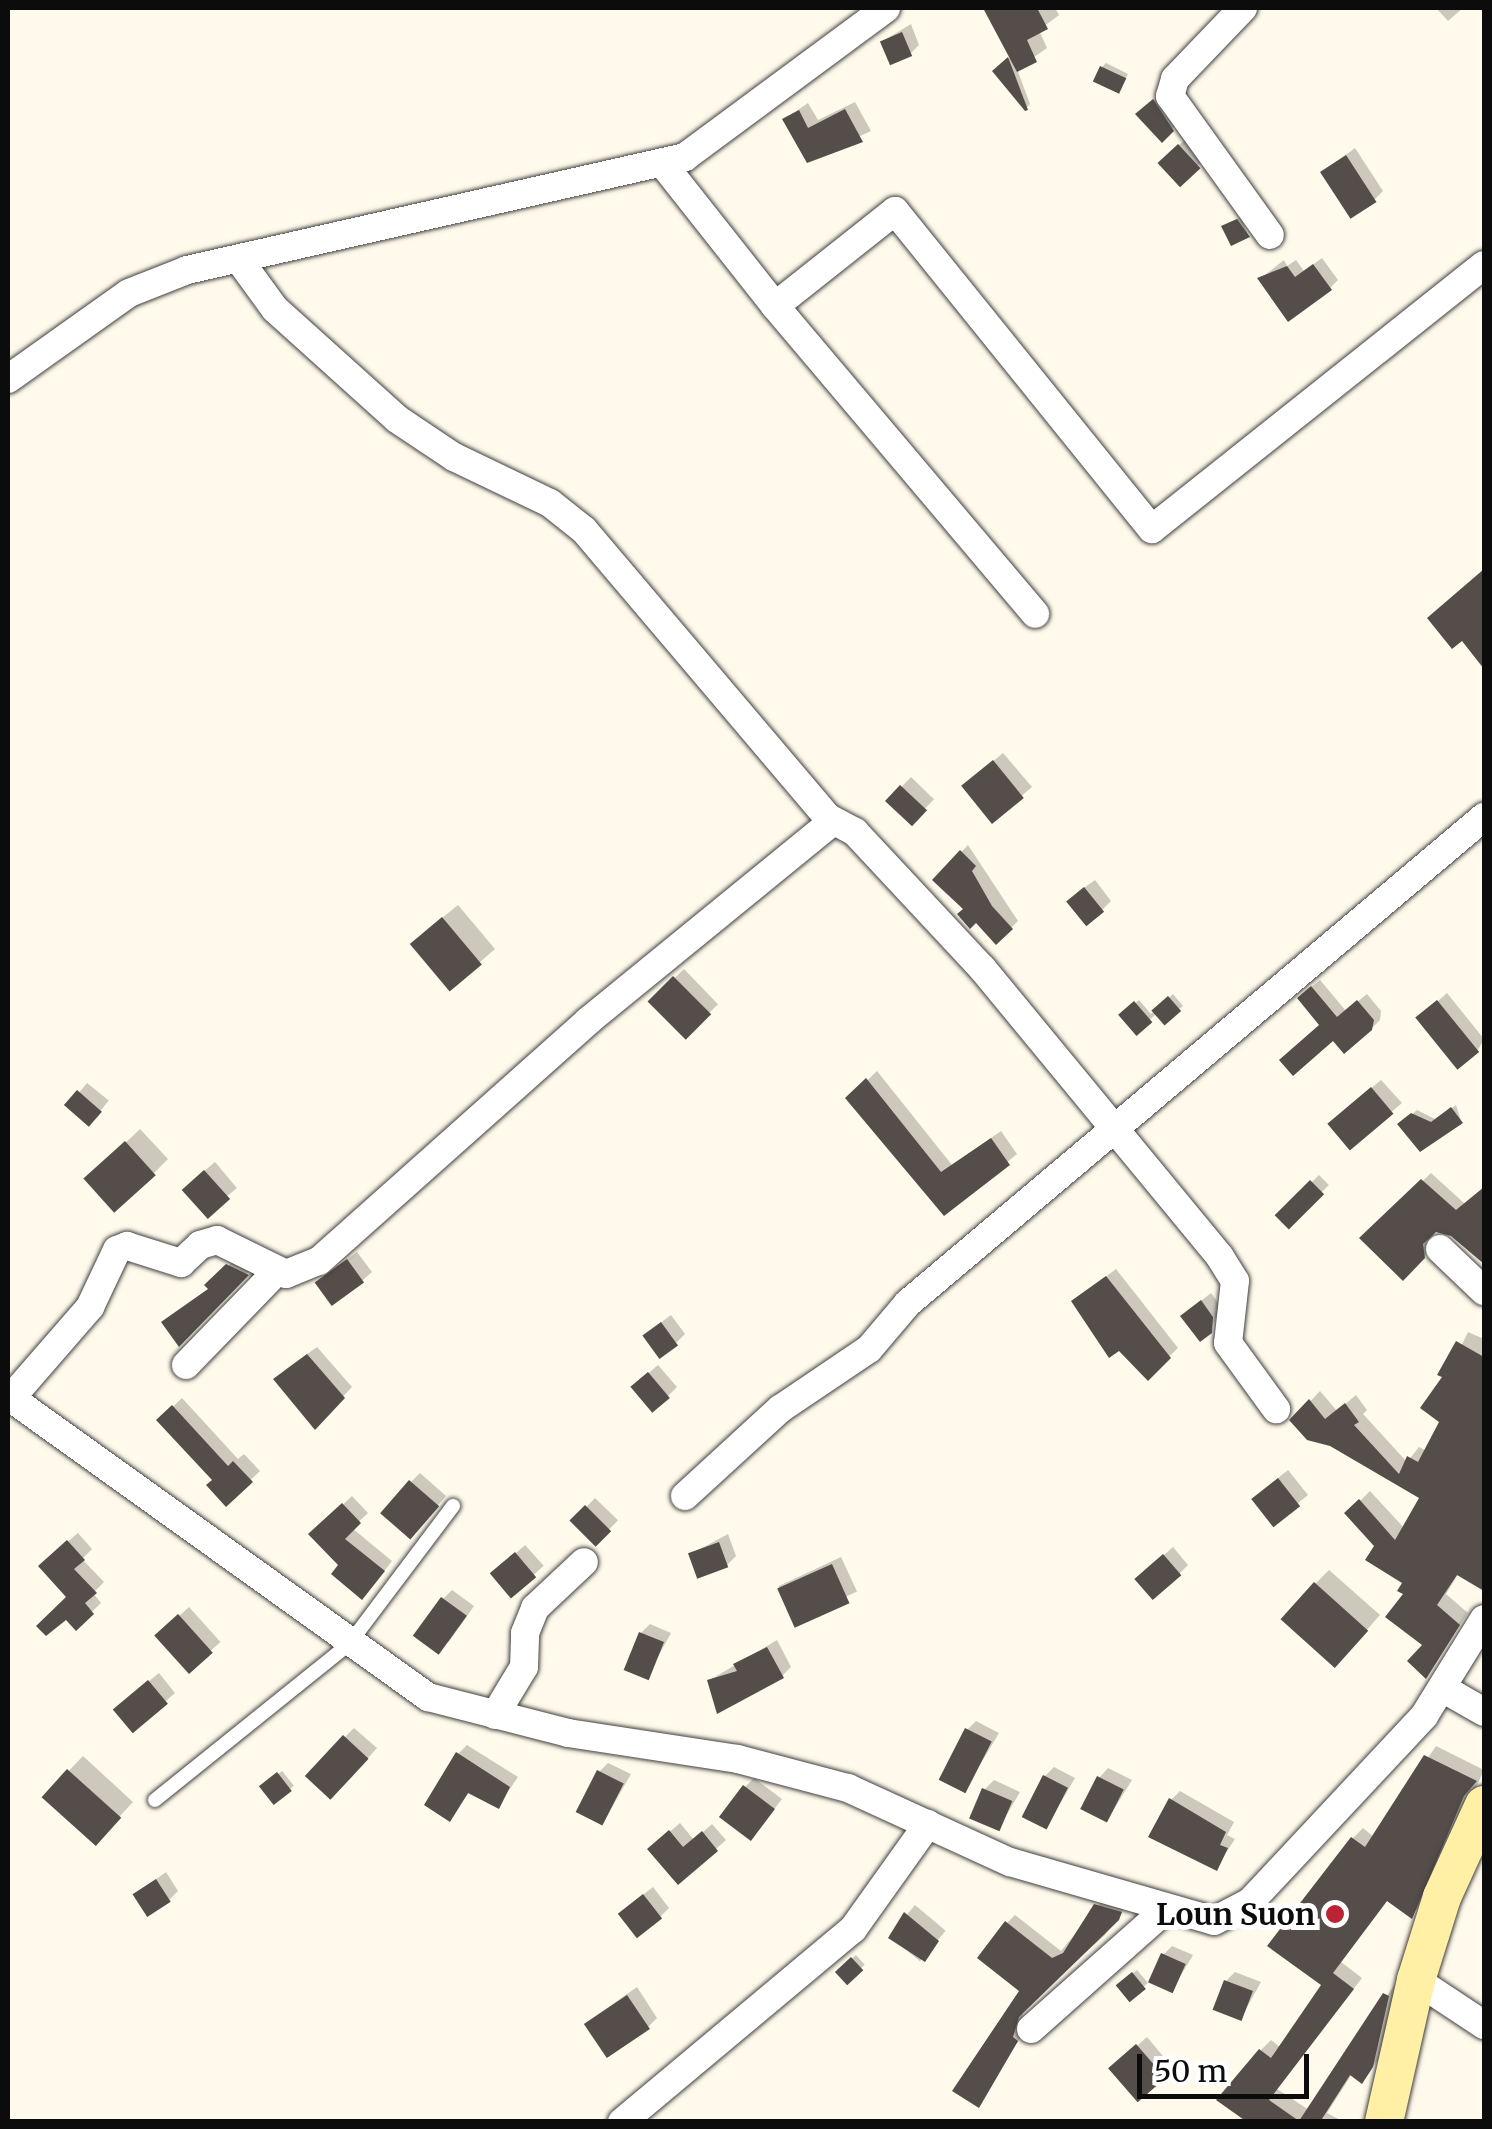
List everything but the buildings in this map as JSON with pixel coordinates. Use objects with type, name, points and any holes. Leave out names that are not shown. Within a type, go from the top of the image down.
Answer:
[{"type":"street","points":[[8,379],[129,293],[187,270],[240,262],[662,164],[726,131],[886,8]]},
{"type":"street","points":[[1244,8],[1175,79],[1170,96],[1270,236]]},
{"type":"street","points":[[662,164],[775,306],[1035,614]]},
{"type":"street","points":[[775,306],[895,211],[1152,529],[1484,265]]},
{"type":"street","points":[[240,262],[275,310],[397,419],[454,457],[550,504],[584,530],[833,821],[855,832],[982,968],[1118,1131],[1235,1281],[1228,1343],[1276,1409]]},
{"type":"street","points":[[685,1496],[780,1409],[868,1348],[908,1303],[1118,1131],[1484,817]]},
{"type":"street","points":[[833,821],[588,1021],[319,1261],[297,1273],[277,1271],[217,1240],[200,1245],[182,1263],[127,1246],[117,1250],[90,1307],[9,1397],[428,1697],[495,1714],[738,1759],[848,1788],[1010,1862],[1214,1921],[1250,1902],[1444,1689],[1484,1619]]},
{"type":"street","points":[[1440,1249],[1484,1291]]},
{"type":"street","points":[[186,1365],[277,1271]]},
{"type":"street","points":[[495,1714],[524,1667],[525,1632],[535,1608],[584,1562]]},
{"type":"street","points":[[1444,1689],[1484,1712]]},
{"type":"street","points":[[1384,2122],[1416,1980],[1442,1898],[1484,1805]]},
{"type":"street","points":[[622,2122],[853,1928],[928,1824]]},
{"type":"street","points":[[1031,2029],[1166,1909]]},
{"type":"street","points":[[1416,1980],[1484,2025]]},
{"type":"lane","points":[[155,1800],[349,1644],[454,1506]]},
{"type":"place","name":"Loun Suon","points":[[1335,1914]]}]
